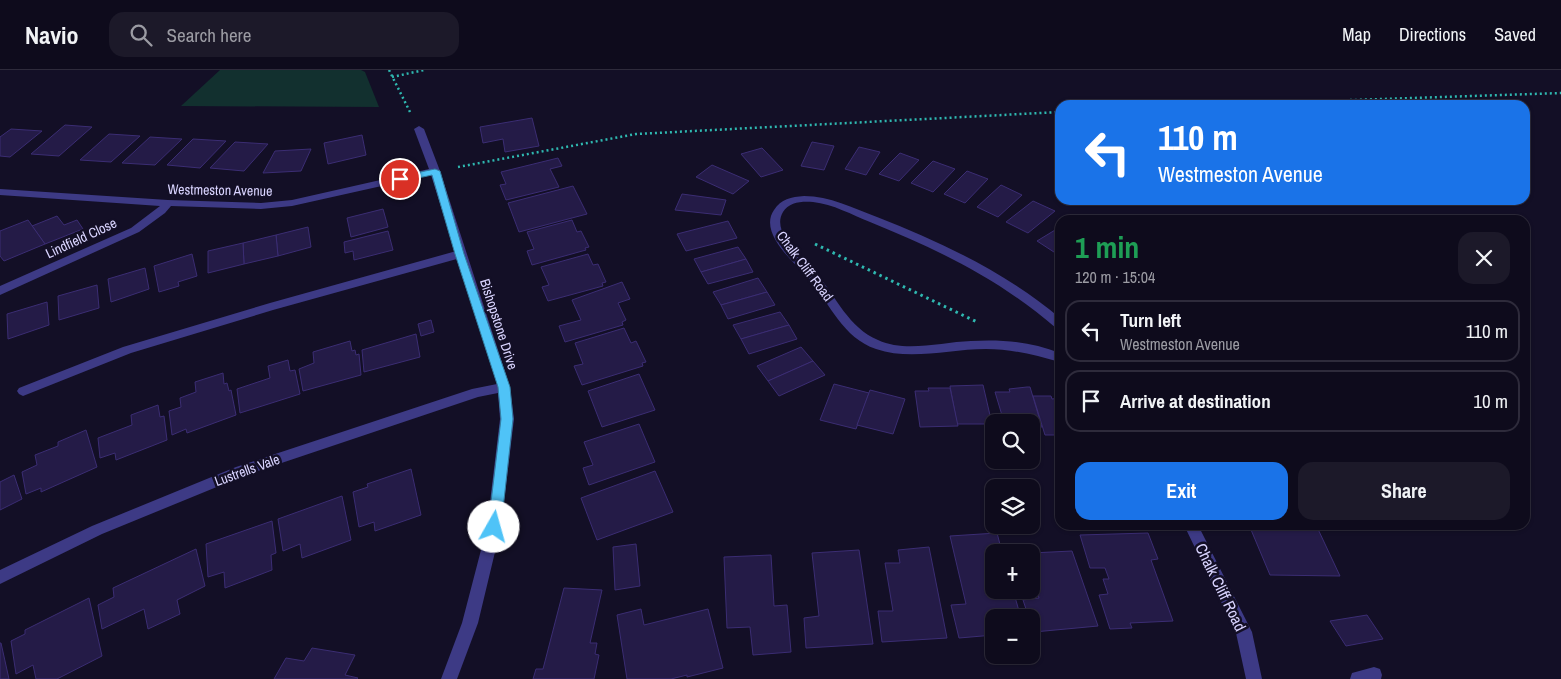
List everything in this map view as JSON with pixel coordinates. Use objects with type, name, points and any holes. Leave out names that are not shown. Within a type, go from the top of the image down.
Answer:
[{"type":"street","name":"Bishopstone Drive","points":[[418,129],[435,171],[504,387],[507,419],[494,527],[470,623],[449,679]]},
{"type":"street","name":"Westmeston Avenue","points":[[0,192],[168,203],[261,206],[292,203],[435,171]]},
{"type":"street","name":"Chalk Cliff Road","points":[[1055,320],[994,276],[963,258],[932,243],[826,202],[809,199],[785,204],[774,218],[774,225],[784,243],[842,314],[864,338],[872,342],[890,348],[930,350],[960,346],[1011,345],[1029,347],[1055,356]]},
{"type":"street","name":"Lindfield Close","points":[[0,291],[135,230],[161,211],[168,203]]},
{"type":"street","points":[[23,391],[127,350],[460,254]]},
{"type":"street","name":"Lustrells Vale","points":[[0,578],[97,530],[241,471],[477,392],[504,387]]},
{"type":"street","name":"Chalk Cliff Road","points":[[1193,530],[1244,632],[1254,679]]},
{"type":"street","points":[[1358,679],[1374,675]]},
{"type":"path","points":[[389,70],[418,129]]},
{"type":"path","points":[[392,76],[424,70]]},
{"type":"path","points":[[1353,100],[1561,93]]},
{"type":"path","points":[[435,171],[636,134],[1055,112]]},
{"type":"path","points":[[774,225],[985,326]]},
{"type":"green space","points":[[220,70],[361,70],[365,72],[379,107],[181,106]]},
{"type":"building","points":[[532,118],[539,146],[505,152],[503,139],[483,143],[480,127]]},
{"type":"building","points":[[65,125],[92,127],[59,156],[31,154]]},
{"type":"building","points":[[11,129],[42,131],[10,157],[0,156],[0,137]]},
{"type":"building","points":[[109,134],[140,136],[111,162],[80,160]]},
{"type":"building","points":[[362,135],[366,155],[328,164],[324,143]]},
{"type":"building","points":[[150,137],[182,139],[155,165],[122,163]]},
{"type":"building","points":[[193,139],[226,141],[200,168],[167,165]]},
{"type":"building","points":[[235,142],[268,144],[244,171],[210,168]]},
{"type":"building","points":[[812,142],[834,146],[824,170],[801,166]]},
{"type":"building","points":[[859,147],[880,152],[866,175],[845,169]]},
{"type":"building","points":[[762,148],[783,170],[761,177],[741,154]]},
{"type":"building","points":[[311,149],[301,171],[263,173],[275,151]]},
{"type":"building","points":[[900,153],[919,160],[899,181],[879,174]]},
{"type":"building","points":[[558,158],[562,166],[550,169],[559,187],[506,200],[500,185],[506,184],[501,172]]},
{"type":"building","points":[[933,161],[955,169],[933,192],[911,183]]},
{"type":"building","points":[[712,165],[749,181],[733,194],[696,177]]},
{"type":"building","points":[[967,171],[988,179],[965,203],[944,194]]},
{"type":"building","points":[[1001,185],[1022,195],[998,217],[977,207]]},
{"type":"building","points":[[573,186],[587,214],[519,232],[508,203]]},
{"type":"building","points":[[682,194],[726,200],[721,215],[675,210]]},
{"type":"building","points":[[1033,201],[1055,211],[1028,233],[1006,222]]},
{"type":"building","points":[[383,209],[388,227],[351,237],[347,218]]},
{"type":"building","points":[[57,216],[64,225],[77,220],[83,229],[45,244],[32,226]]},
{"type":"building","points":[[28,220],[45,244],[4,261],[0,256],[0,231]]},
{"type":"building","points":[[572,220],[577,232],[581,231],[589,247],[585,248],[586,250],[532,265],[527,251],[534,249],[527,232]]},
{"type":"building","points":[[728,221],[737,238],[686,251],[677,234]]},
{"type":"building","points":[[308,227],[311,247],[278,256],[276,235]]},
{"type":"building","points":[[1055,230],[1055,253],[1037,241]]},
{"type":"building","points":[[388,231],[393,250],[354,260],[353,251],[345,253],[344,242]]},
{"type":"building","points":[[276,235],[278,256],[244,264],[243,243]]},
{"type":"building","points":[[243,243],[244,264],[208,273],[208,251]]},
{"type":"building","points":[[738,247],[746,259],[701,272],[694,259]]},
{"type":"building","points":[[192,254],[197,276],[178,282],[179,286],[159,292],[154,266]]},
{"type":"building","points":[[588,254],[593,265],[598,264],[606,282],[602,283],[603,286],[548,301],[542,287],[549,285],[541,267]]},
{"type":"building","points":[[746,259],[753,272],[708,284],[701,272]]},
{"type":"building","points":[[145,268],[149,289],[111,302],[108,279]]},
{"type":"building","points":[[758,278],[767,292],[721,305],[713,292]]},
{"type":"building","points":[[622,282],[630,299],[618,303],[626,320],[622,322],[623,325],[565,342],[559,326],[581,320],[572,300]]},
{"type":"building","points":[[97,285],[99,308],[59,320],[58,296]]},
{"type":"building","points":[[767,292],[775,305],[728,319],[721,305]]},
{"type":"building","points":[[47,302],[49,325],[8,339],[7,314]]},
{"type":"building","points":[[780,312],[789,325],[741,339],[733,325]]},
{"type":"building","points":[[431,320],[434,332],[421,336],[418,324]]},
{"type":"building","points":[[789,325],[797,339],[749,354],[741,339]]},
{"type":"building","points":[[624,328],[631,343],[636,341],[646,362],[642,363],[643,366],[582,385],[574,366],[583,364],[575,343]]},
{"type":"building","points":[[416,334],[420,357],[364,372],[362,350]]},
{"type":"building","points":[[350,341],[352,351],[355,350],[356,355],[359,354],[361,375],[303,391],[299,369],[314,363],[313,352]]},
{"type":"building","points":[[801,347],[813,361],[768,381],[757,366]]},
{"type":"building","points":[[288,360],[290,371],[295,370],[300,394],[240,413],[237,389],[270,378],[268,366]]},
{"type":"building","points":[[813,361],[825,375],[779,396],[768,381]]},
{"type":"building","points":[[223,373],[224,384],[227,383],[229,391],[231,390],[236,415],[187,433],[186,429],[172,435],[169,411],[181,407],[180,398],[196,392],[195,382]]},
{"type":"building","points":[[639,374],[655,410],[602,427],[588,391]]},
{"type":"building","points":[[834,384],[869,393],[856,429],[820,420]]},
{"type":"building","points":[[983,385],[990,414],[985,414],[985,424],[957,424],[950,386]]},
{"type":"building","points":[[1030,387],[1038,414],[1002,414],[995,392],[1010,392],[1009,389]]},
{"type":"building","points":[[928,388],[950,388],[958,426],[920,427],[915,391],[929,391]]},
{"type":"building","points":[[870,390],[905,399],[893,434],[857,425]]},
{"type":"building","points":[[1033,396],[1051,396],[1052,399],[1055,399],[1055,435],[1045,435]]},
{"type":"building","points":[[158,405],[160,417],[164,416],[167,440],[116,460],[115,453],[100,458],[98,438],[132,425],[131,415]]},
{"type":"building","points":[[639,424],[655,462],[589,485],[583,468],[593,465],[584,442]]},
{"type":"building","points":[[86,430],[97,467],[41,492],[41,488],[26,494],[22,472],[37,465],[35,455],[58,446],[58,442]]},
{"type":"building","points":[[411,469],[421,515],[375,531],[374,522],[359,527],[353,492],[368,487],[367,484]]},
{"type":"building","points":[[655,471],[673,512],[597,540],[581,498]]},
{"type":"building","points":[[14,475],[22,499],[0,510],[0,482]]},
{"type":"building","points":[[342,496],[351,540],[302,558],[300,544],[283,551],[278,519]]},
{"type":"building","points":[[272,521],[276,553],[271,555],[272,570],[225,588],[224,572],[208,577],[206,544]]},
{"type":"building","points":[[1251,530],[1318,530],[1340,576],[1270,575]]},
{"type":"building","points":[[1148,533],[1158,559],[1151,560],[1173,621],[1130,623],[1132,628],[1110,629],[1099,595],[1108,594],[1103,579],[1109,579],[1105,568],[1090,568],[1080,535]]},
{"type":"building","points":[[997,534],[1000,544],[985,544],[985,599],[1016,599],[1018,609],[985,609],[985,636],[959,638],[951,605],[966,604],[950,536]]},
{"type":"building","points":[[636,544],[640,586],[615,590],[613,547]]},
{"type":"building","points":[[929,547],[947,638],[882,642],[878,611],[893,611],[885,563],[900,563],[898,550]]},
{"type":"building","points":[[196,549],[205,586],[177,600],[180,614],[148,629],[144,609],[102,629],[98,605],[114,597],[113,588]]},
{"type":"building","points":[[859,550],[873,644],[806,648],[804,618],[819,616],[812,553]]},
{"type":"building","points":[[1072,551],[1098,626],[1040,631],[1040,609],[1026,609],[1023,600],[1040,599],[1040,553]]},
{"type":"building","points":[[771,555],[774,606],[787,605],[791,652],[753,655],[750,627],[727,628],[724,557]]},
{"type":"building","points":[[564,588],[602,590],[590,643],[597,643],[595,654],[599,655],[594,679],[533,679],[536,669],[543,669]]},
{"type":"building","points":[[89,598],[102,656],[57,679],[36,679],[33,665],[16,674],[11,641],[25,634],[25,630]]},
{"type":"building","points":[[641,609],[644,625],[708,609],[723,668],[671,679],[627,679],[617,615]]},
{"type":"building","points":[[1367,615],[1383,639],[1346,646],[1330,621]]},
{"type":"building","points":[[1,643],[9,679],[0,679]]},
{"type":"building","points":[[312,648],[355,655],[345,675],[358,678],[274,679],[286,658],[304,661]]},
{"type":"route","points":[[400,179],[435,171],[504,387],[507,419],[494,527]]}]
